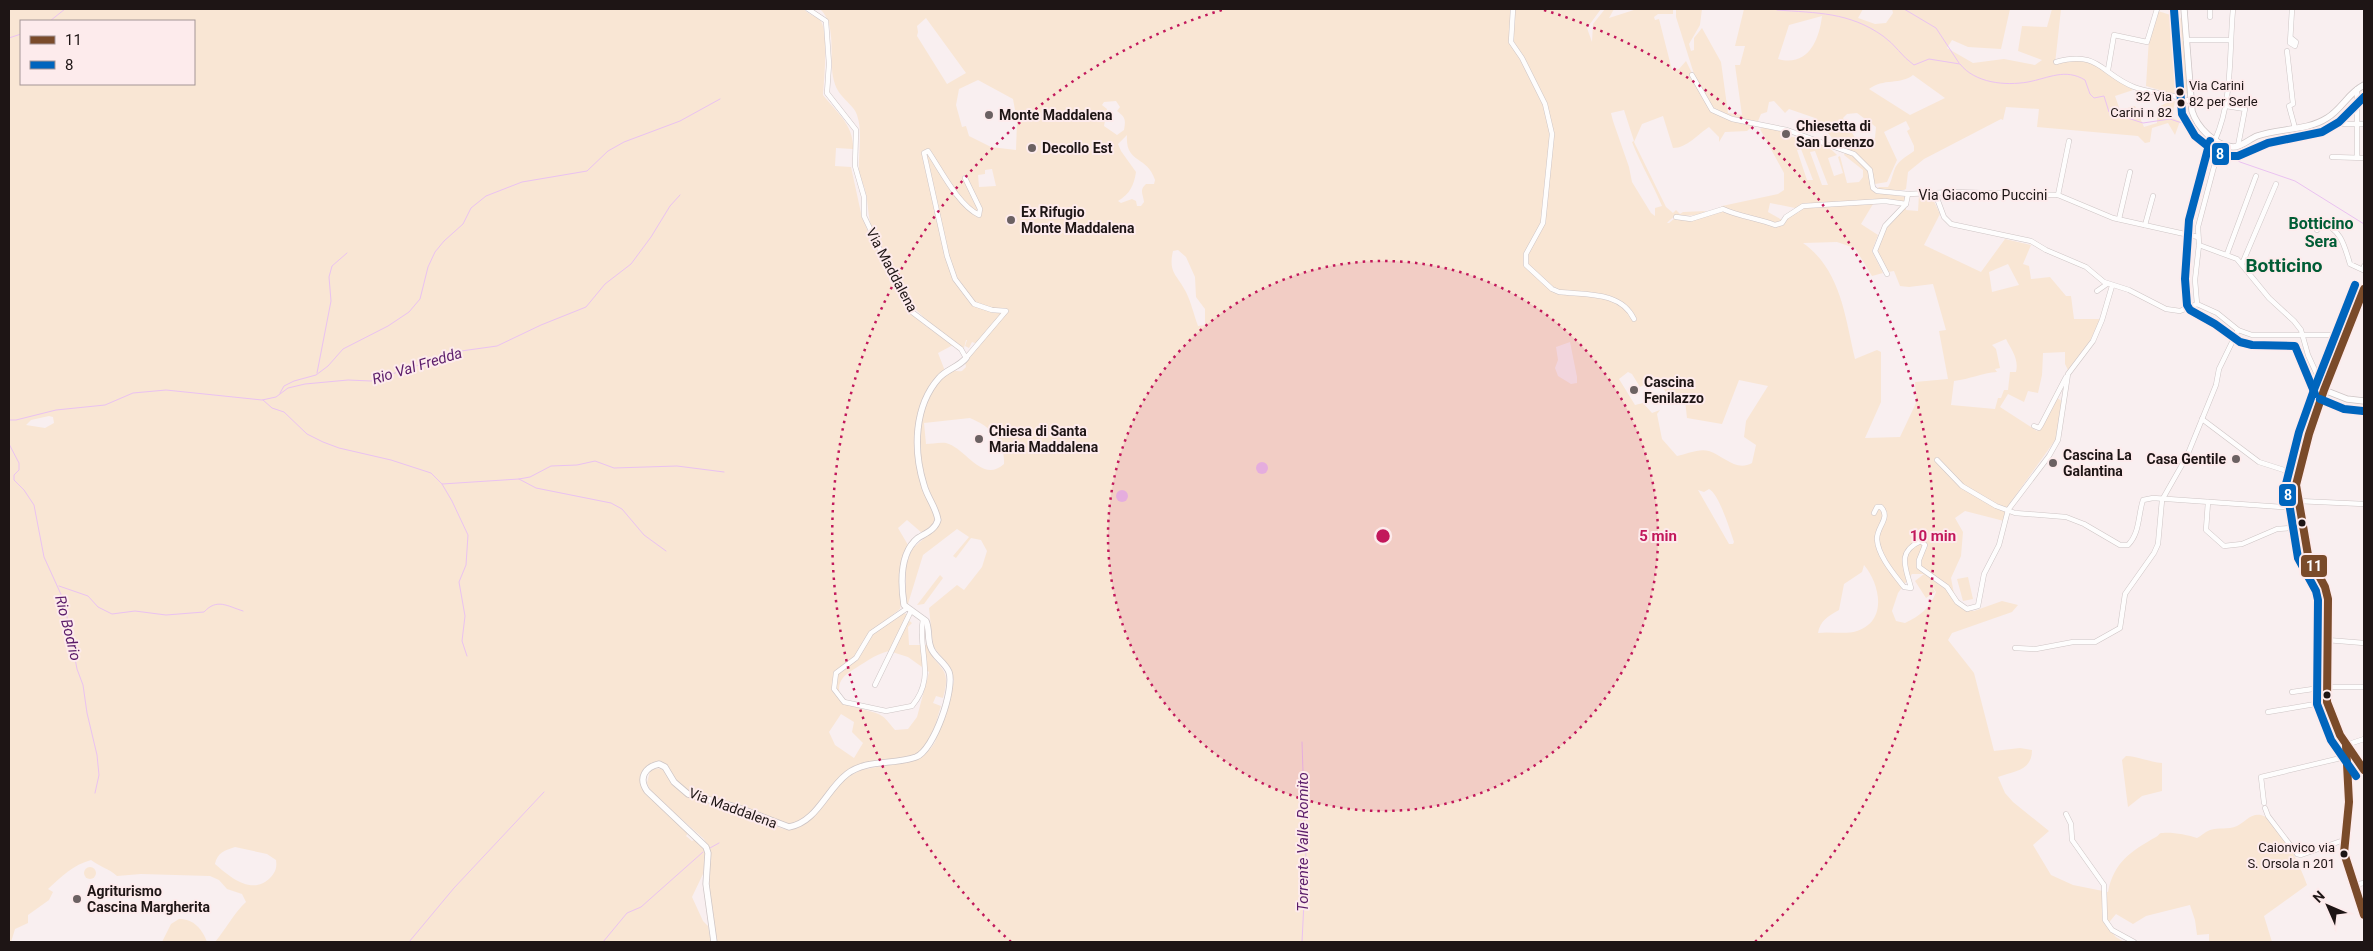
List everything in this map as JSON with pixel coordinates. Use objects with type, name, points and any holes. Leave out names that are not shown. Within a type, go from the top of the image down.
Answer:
[{"type":"street","name":"Via Maddalena","points":[[808,9],[826,21],[829,64],[827,93],[856,130],[855,166],[864,197],[864,216],[873,236],[912,312],[961,349],[966,358]]},
{"type":"street","points":[[1514,9],[1511,42],[1522,58],[1545,104],[1552,134],[1543,223],[1526,254],[1526,265],[1552,290],[1610,297],[1626,306],[1634,319]]},
{"type":"street","points":[[2184,9],[2191,102],[2197,123],[2218,143],[2238,146],[2257,136],[2326,119],[2357,89],[2364,86]]},
{"type":"street","points":[[2210,9],[2210,17]]},
{"type":"street","points":[[2197,304],[2195,280],[2199,245],[2199,222],[2218,152],[2221,125],[2226,106],[2233,9]]},
{"type":"street","points":[[2291,38],[2292,9]]},
{"type":"street","points":[[2108,70],[2114,35],[2147,42],[2156,10]]},
{"type":"street","points":[[2186,40],[2230,40]]},
{"type":"street","points":[[2287,52],[2293,104],[2289,106],[2295,128]]},
{"type":"street","points":[[2056,62],[2074,57],[2087,59],[2134,87],[2191,102]]},
{"type":"street","name":"Via Giacomo Puccini","points":[[1692,75],[1712,110],[1732,119],[1787,130],[1854,154],[1870,170],[1873,188],[1877,191],[1908,194],[2015,192],[2058,195],[2119,219],[2198,237]]},
{"type":"street","points":[[2357,89],[2357,157]]},
{"type":"street","points":[[2226,106],[2245,109],[2238,146]]},
{"type":"street","points":[[2343,124],[2364,124]]},
{"type":"street","name":"Via Giacomo Puccini","points":[[2058,195],[2069,141]]},
{"type":"street","points":[[909,610],[871,633],[856,658],[836,673],[834,689],[844,702],[886,711],[912,706],[923,687],[926,677],[922,637],[923,619],[909,610],[904,604],[902,576],[909,550],[918,539],[936,526],[938,520],[924,485],[920,469],[918,450],[919,415],[926,398],[939,378],[949,369],[961,364],[1006,312],[974,304],[955,279],[947,256],[924,153],[928,151],[948,182],[971,210],[979,215],[980,209],[965,178]]},
{"type":"street","points":[[2332,157],[2364,158]]},
{"type":"street","points":[[2119,219],[2130,172]]},
{"type":"street","points":[[2227,254],[2256,176]]},
{"type":"street","points":[[2242,264],[2276,184]]},
{"type":"street","points":[[1935,193],[1944,218],[1951,224],[2031,241],[2046,250],[2086,267],[2110,285],[2129,290],[2166,309],[2180,310],[2197,304],[2217,313],[2238,330],[2252,335],[2346,335]]},
{"type":"street","name":"Via Giacomo Puccini","points":[[1887,274],[1875,251],[1889,219],[1906,204],[1908,194]]},
{"type":"street","points":[[2145,225],[2153,196]]},
{"type":"street","name":"Via Giacomo Puccini","points":[[1676,217],[1691,219],[1723,209],[1734,215],[1757,218],[1775,225],[1782,223],[1786,217],[1803,206],[1885,201],[1906,204]]},
{"type":"street","points":[[2317,230],[2321,222],[2332,227],[2339,234],[2350,264],[2363,270],[2364,266]]},
{"type":"street","points":[[2199,245],[2227,254],[2242,264],[2253,280],[2294,321],[2303,336],[2308,355],[2324,390],[2347,399],[2364,401]]},
{"type":"street","points":[[2097,291],[2110,285]]},
{"type":"street","points":[[2034,426],[2038,428],[2041,425],[2068,374],[2093,341],[2102,320],[2110,285]]},
{"type":"street","points":[[2364,290],[2324,390],[2297,480],[2298,502],[2308,555],[2327,592],[2327,702],[2335,724],[2346,745],[2364,770]]},
{"type":"street","points":[[2015,648],[2036,649],[2063,643],[2095,642],[2120,628],[2125,594],[2149,561],[2158,544],[2162,500],[2187,456],[2216,385],[2219,368],[2238,330]]},
{"type":"street","points":[[1874,513],[1877,507],[1881,506],[1884,510],[1886,516],[1878,533],[1879,547],[1894,574],[1904,587],[1911,588],[1904,563],[1906,554],[1913,545],[1922,542],[1925,546],[1919,560],[1919,568],[1947,587],[1957,602],[1967,609],[1978,606],[1984,574],[1999,545],[2008,510],[2049,456],[2058,440],[2068,374]]},
{"type":"street","points":[[2202,420],[2259,462],[2284,470],[2297,480]]},
{"type":"street","points":[[1937,460],[1962,486],[1978,497],[2008,510],[2066,517],[2090,527],[2120,545],[2128,545],[2138,523],[2139,510],[2143,500],[2153,498],[2282,506],[2298,502],[2364,504]]},
{"type":"street","points":[[2208,502],[2206,530],[2224,546],[2242,544],[2277,529],[2303,527]]},
{"type":"street","points":[[875,685],[909,610]]},
{"type":"street","name":"Via Maddalena","points":[[714,942],[706,884],[708,853],[702,841],[647,791],[642,782],[646,771],[659,764],[665,767],[674,782],[688,794],[739,808],[780,825],[796,826],[815,812],[839,781],[854,770],[918,756],[931,743],[944,706],[950,678],[949,672],[931,649],[928,624],[923,619]]},
{"type":"street","points":[[2327,640],[2362,643],[2364,636]]},
{"type":"street","points":[[2292,692],[2327,687],[2364,687]]},
{"type":"street","points":[[2268,712],[2327,702]]},
{"type":"street","points":[[2346,745],[2364,738]]},
{"type":"street","points":[[2346,745],[2345,756],[2348,770],[2349,802],[2344,840],[2346,864],[2364,915]]},
{"type":"street","points":[[2264,803],[2261,777],[2345,756]]},
{"type":"street","points":[[2348,770],[2349,765],[2356,759]]},
{"type":"street","points":[[2264,808],[2297,854],[2300,855],[2344,840]]},
{"type":"street","points":[[2066,814],[2070,824],[2072,840],[2104,885],[2106,920],[2112,930],[2134,942]]},
{"type":"street","points":[[2352,885],[2364,883]]},
{"type":"shaded area","points":[[9,9],[804,9],[807,13],[820,20],[823,25],[825,44],[823,95],[848,126],[853,141],[853,149],[836,148],[835,166],[851,167],[861,213],[867,229],[902,302],[926,326],[953,345],[938,353],[945,371],[924,399],[915,427],[918,458],[935,517],[934,524],[922,533],[907,520],[898,528],[908,545],[900,568],[901,604],[900,609],[885,621],[888,624],[904,613],[908,615],[906,618],[912,623],[908,627],[909,645],[927,645],[945,673],[946,687],[943,698],[936,696],[933,703],[941,706],[934,730],[921,752],[907,758],[871,762],[857,767],[810,813],[791,826],[754,813],[740,805],[708,799],[686,790],[677,783],[668,766],[662,763],[643,772],[640,778],[644,790],[689,832],[686,836],[692,841],[696,839],[706,852],[703,874],[692,897],[703,921],[708,926],[711,942],[215,942],[246,902],[242,894],[227,889],[219,880],[210,876],[141,874],[117,876],[91,860],[73,868],[48,889],[53,892],[49,900],[28,915],[28,923],[15,929],[11,942],[9,942]],"holes":[[[49,416],[53,417],[54,423],[45,428],[26,425],[31,420]],[[889,651],[908,657],[929,672],[917,717],[908,729],[895,730],[882,716],[849,704],[840,696],[839,686],[845,676],[879,654]],[[841,714],[854,722],[852,732],[863,743],[854,758],[835,745],[829,732]],[[235,847],[267,854],[276,860],[275,872],[263,883],[256,885],[241,883],[234,879],[215,864],[222,852]]]},
{"type":"shaded area","points":[[820,9],[1601,9],[1587,28],[1592,42],[1593,24],[1605,9],[1614,9],[1609,18],[1637,9],[1673,9],[1673,14],[1658,14],[1654,17],[1655,20],[1659,19],[1672,70],[1679,69],[1686,61],[1710,110],[1735,121],[1754,124],[1747,131],[1725,132],[1719,142],[1719,137],[1709,127],[1683,146],[1673,148],[1663,116],[1642,124],[1634,142],[1666,207],[1673,213],[1676,210],[1680,214],[1683,212],[1706,211],[1695,215],[1675,217],[1667,223],[1669,223],[1675,218],[1694,219],[1707,216],[1722,206],[1778,194],[1784,190],[1784,173],[1760,129],[1766,126],[1783,132],[1782,137],[1810,140],[1832,150],[1837,155],[1828,158],[1834,176],[1843,173],[1838,157],[1840,156],[1847,183],[1859,182],[1863,177],[1863,170],[1844,155],[1845,153],[1815,118],[1789,109],[1785,113],[1774,101],[1769,102],[1767,112],[1761,114],[1758,121],[1743,120],[1713,109],[1694,74],[1676,17],[1676,9],[1702,9],[1700,25],[1689,44],[1691,51],[1694,50],[1694,38],[1702,28],[1721,62],[1728,113],[1742,115],[1735,65],[1740,65],[1745,46],[1735,46],[1744,9],[1863,9],[1858,18],[1875,24],[1886,23],[1893,13],[1892,9],[2010,9],[2001,49],[1968,47],[1952,40],[1947,48],[1973,63],[2004,59],[2035,65],[2042,60],[2018,51],[2022,26],[2047,27],[2052,9],[2061,9],[2055,64],[2072,59],[2082,60],[2090,62],[2113,75],[2133,90],[2115,96],[2120,110],[2135,106],[2144,127],[2157,123],[2157,108],[2175,101],[2172,118],[2180,121],[2175,135],[2168,123],[2152,128],[2150,142],[2145,143],[2138,136],[2037,127],[2039,109],[2006,107],[2003,120],[2001,119],[1924,159],[1908,172],[1906,189],[1880,190],[1878,187],[1888,187],[1897,164],[1914,151],[1914,146],[1907,131],[1910,129],[1906,121],[1884,132],[1897,160],[1887,182],[1875,184],[1872,179],[1870,180],[1871,188],[1874,192],[1906,197],[1905,203],[1873,204],[1861,224],[1878,235],[1872,251],[1883,273],[1872,276],[1855,248],[1837,242],[1803,243],[1816,254],[1834,280],[1840,295],[1855,359],[1877,350],[1881,352],[1881,402],[1865,438],[1900,437],[1916,403],[1915,382],[1948,379],[1939,331],[1946,330],[1933,284],[1909,287],[1900,286],[1894,271],[1888,272],[1877,251],[1885,228],[1906,206],[1906,210],[1918,211],[1919,195],[1931,195],[1940,214],[1924,245],[1981,272],[2005,239],[2031,245],[2023,264],[2029,266],[2031,279],[2050,277],[2066,296],[2071,296],[2074,319],[2101,319],[2090,341],[2068,370],[2065,364],[2065,352],[2043,353],[2042,375],[2038,393],[2028,391],[2024,402],[2008,394],[2000,407],[2037,431],[2041,428],[2056,397],[2063,402],[2056,439],[2008,506],[2004,521],[1965,511],[1955,518],[1963,532],[1961,556],[1951,578],[1954,594],[1964,610],[1974,611],[2002,601],[2018,605],[2012,612],[1952,633],[1948,640],[1974,673],[1994,751],[2020,748],[2032,750],[2029,762],[2025,766],[1998,777],[2005,793],[2013,802],[2049,831],[2033,845],[2051,875],[2073,885],[2108,892],[2119,865],[2131,853],[2160,833],[2175,833],[2197,838],[2210,830],[2237,826],[2251,817],[2261,815],[2268,818],[2282,834],[2295,856],[2307,885],[2264,916],[2272,942],[2209,942],[2209,934],[2197,935],[2190,905],[2146,916],[2133,924],[2116,914],[2106,926],[2116,937],[2124,942],[716,942],[710,908],[709,877],[711,853],[704,839],[651,792],[647,783],[650,771],[662,769],[672,777],[680,789],[690,798],[732,808],[778,827],[792,829],[801,826],[809,820],[825,804],[844,780],[861,770],[918,759],[935,742],[954,681],[951,669],[933,646],[929,608],[957,585],[964,590],[982,567],[987,551],[981,540],[971,538],[956,558],[953,556],[969,537],[957,529],[923,555],[907,607],[906,565],[912,549],[937,527],[920,456],[919,438],[921,421],[926,404],[936,385],[948,372],[962,371],[966,367],[965,362],[978,344],[972,342],[969,348],[965,346],[966,340],[964,348],[935,328],[914,308],[873,231],[867,200],[859,174],[859,122],[853,107],[839,92],[834,81],[831,33],[826,16]],"holes":[[[1822,16],[1818,35],[1810,50],[1804,56],[1788,61],[1778,59],[1789,25]],[[926,18],[966,73],[947,84],[917,36],[917,26]],[[1913,75],[1945,98],[1910,115],[1869,89],[1880,84],[1903,80]],[[978,80],[1013,99],[1017,121],[1016,150],[991,147],[969,136],[966,126],[962,127],[956,105],[959,89]],[[1116,101],[1120,107],[1117,111],[1122,115],[1125,126],[1124,130],[1117,135],[1104,126],[1107,109],[1102,105],[1104,102]],[[1624,110],[1634,141],[1632,142],[1662,206],[1655,208],[1655,216],[1651,213],[1632,182],[1611,113]],[[1857,113],[1876,127],[1875,138],[1870,145],[1857,141],[1843,118],[1847,114]],[[1127,135],[1129,151],[1147,166],[1155,180],[1154,184],[1146,184],[1143,188],[1144,202],[1141,206],[1137,206],[1136,201],[1132,199],[1121,203],[1118,201],[1133,185],[1136,172],[1118,144]],[[1801,149],[1813,180],[1807,180],[1797,150]],[[1815,151],[1828,185],[1822,185],[1810,152]],[[992,169],[996,186],[979,187],[978,175],[985,174],[985,170]],[[1770,203],[1795,208],[1799,212],[1782,220],[1768,212]],[[1178,250],[1186,257],[1195,277],[1196,297],[1205,309],[1205,325],[1198,326],[1188,296],[1174,273],[1172,264],[1173,251]],[[2008,264],[2019,285],[1992,292],[1989,272]],[[2006,339],[2013,351],[2017,367],[2016,372],[2010,372],[2008,390],[2004,390],[2001,398],[1998,398],[1995,409],[1951,405],[1954,381],[1997,372],[1995,369],[2000,368],[1996,349],[1992,345]],[[1570,342],[1577,383],[1571,384],[1558,376],[1555,368],[1558,360],[1556,347]],[[1628,372],[1632,374],[1640,387],[1657,378],[1670,399],[1666,404],[1685,400],[1687,418],[1722,424],[1739,380],[1768,386],[1746,421],[1744,437],[1756,445],[1752,463],[1746,465],[1735,464],[1705,450],[1677,456],[1662,439],[1657,414],[1660,410],[1652,413],[1643,403],[1635,405],[1619,379]],[[970,418],[995,435],[1002,448],[1004,464],[996,469],[988,470],[974,463],[953,446],[941,443],[926,444],[924,423]],[[1709,489],[1717,498],[1734,542],[1729,544],[1698,490],[1704,492]],[[1864,565],[1870,573],[1877,592],[1877,611],[1873,619],[1867,626],[1857,631],[1848,633],[1818,633],[1823,622],[1839,610],[1844,584],[1862,572]],[[1912,574],[1924,574],[1915,581],[1926,598],[1935,592],[1927,578],[1936,592],[1931,603],[1924,611],[1905,623],[1896,621],[1892,611],[1898,593]]]},
{"type":"shaded area","points":[[2158,11],[2183,19],[2188,92],[2183,97],[2146,86],[2149,38]]},
{"type":"shaded area","points":[[1260,462],[1264,462],[1268,468],[1264,474],[1260,474],[1256,470],[1256,466]]},
{"type":"shaded area","points":[[1122,490],[1128,496],[1122,502],[1116,496]]},
{"type":"shaded area","points":[[940,575],[943,578],[924,604],[917,605]]},
{"type":"shaded area","points":[[1968,577],[1973,599],[1963,601],[1957,579]]},
{"type":"shaded area","points":[[2126,756],[2162,763],[2162,791],[2142,796],[2128,807],[2122,760]]},
{"type":"shaded area","points":[[90,867],[96,873],[90,879],[84,873]]},
{"type":"shaded area","points":[[179,919],[184,919],[197,926],[207,942],[162,942],[171,924]]},
{"type":"waterway","points":[[51,20],[65,9]]},
{"type":"waterway","points":[[1904,9],[1936,28],[1959,63]]},
{"type":"waterway","points":[[1777,10],[1832,15],[1858,22],[1887,39],[1914,65],[1929,59],[1960,64],[1974,75],[1991,82],[2010,84],[2064,74],[2078,76],[2085,80],[2090,94],[2094,98],[2104,96],[2109,112],[2143,123],[2170,119],[2182,123],[2218,147]]},
{"type":"waterway","points":[[9,38],[20,34]]},
{"type":"waterway","points":[[280,393],[284,386],[316,375],[328,366],[343,349],[388,326],[409,312],[420,299],[428,267],[435,252],[463,224],[471,208],[486,196],[522,182],[587,171],[608,151],[624,142],[680,121],[720,99]]},
{"type":"waterway","points":[[2221,150],[2240,162],[2295,181],[2364,224]]},
{"type":"waterway","name":"Rio Val Fredda","points":[[9,420],[56,410],[105,405],[133,393],[166,390],[262,400],[276,397],[288,388],[305,384],[348,380],[371,381],[431,361],[450,358],[461,351],[497,346],[541,325],[586,307],[605,284],[631,264],[651,237],[670,206],[680,195]]},
{"type":"waterway","points":[[317,373],[331,301],[329,277],[332,266],[347,253]]},
{"type":"waterway","points":[[263,400],[272,408],[284,412],[307,434],[323,442],[431,473],[442,484],[519,479],[530,477],[551,466],[577,465],[595,461],[614,468],[677,466],[724,472]]},
{"type":"waterway","name":"Rio Bodrio","points":[[9,444],[19,463],[19,470],[14,475],[14,480],[24,490],[34,505],[44,557],[64,601],[77,669],[83,685],[87,713],[97,755],[99,775],[95,793]]},
{"type":"waterway","points":[[519,479],[536,488],[611,503],[622,509],[644,535],[666,551]]},
{"type":"waterway","points":[[442,484],[468,535],[466,565],[459,582],[465,616],[462,641],[467,656]]},
{"type":"waterway","points":[[59,586],[88,596],[98,607],[112,614],[135,611],[166,615],[204,612],[213,605],[218,604],[243,611]]},
{"type":"waterway","name":"Torrente Valle Romito","points":[[1302,742],[1306,862],[1302,942]]},
{"type":"waterway","points":[[409,942],[454,888],[544,792]]},
{"type":"waterway","points":[[710,848],[719,843]]},
{"type":"waterway","points":[[603,942],[627,913],[641,907],[703,852]]},
{"type":"transit line","name":"8","points":[[2174,10],[2182,114],[2195,136],[2215,152],[2225,156],[2238,156],[2268,143],[2322,132],[2339,122],[2364,97]]},
{"type":"transit line","name":"8","points":[[2210,141],[2189,220],[2185,279],[2187,305],[2190,310],[2215,324],[2240,342],[2252,345],[2295,346],[2315,394]]},
{"type":"transit line","name":"8","points":[[2355,285],[2299,432],[2286,484],[2298,558],[2316,591],[2318,600],[2317,704],[2331,740],[2356,776]]},
{"type":"transit line","name":"11","points":[[2364,289],[2324,390],[2309,434],[2296,485],[2308,555],[2325,587],[2328,599],[2327,702],[2340,735],[2364,770]]},
{"type":"transit line","name":"8","points":[[2320,399],[2344,409],[2363,411]]},
{"type":"transit line","name":"11","points":[[2346,745],[2349,802],[2344,853],[2364,915]]},
{"type":"place","name":"Via Carini 82 per Serle","points":[[2180,92]]},
{"type":"place","name":"32 Via Carini n 82","points":[[2181,103]]},
{"type":"place","name":"Monte Maddalena","points":[[989,115]]},
{"type":"place","name":"Chiesetta di San Lorenzo","points":[[1786,134]]},
{"type":"place","name":"Decollo Est","points":[[1032,148]]},
{"type":"place","name":"Ex Rifugio Monte Maddalena","points":[[1011,220]]},
{"type":"place","name":"Cascina Fenilazzo","points":[[1634,390]]},
{"type":"place","name":"Chiesa di Santa Maria Maddalena","points":[[979,439]]},
{"type":"place","name":"Casa Gentile","points":[[2236,459]]},
{"type":"place","name":"Cascina La Galantina","points":[[2053,463]]},
{"type":"place","name":"Caionvico via S. Orsola n 201","points":[[2344,854]]},
{"type":"place","name":"Agriturismo Cascina Margherita","points":[[77,899]]},
{"type":"district","name":"Botticino Sera","points":[[2321,232]]},
{"type":"district","name":"Botticino","points":[[2284,265]]}]
